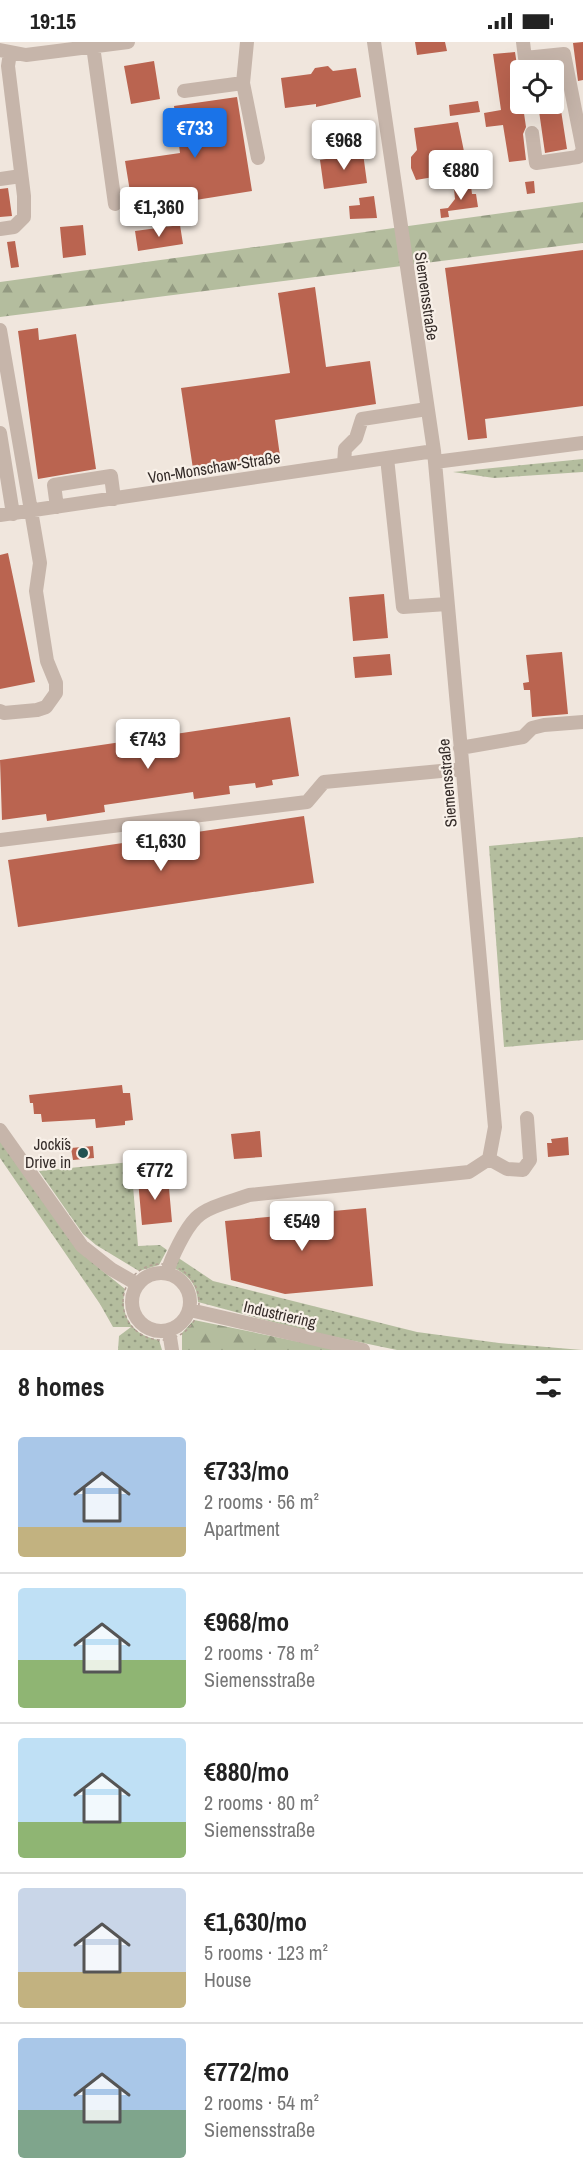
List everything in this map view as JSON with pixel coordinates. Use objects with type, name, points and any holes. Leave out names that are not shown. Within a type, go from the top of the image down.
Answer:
[{"type":"street","points":[[0,229],[14,227],[24,217],[5,52],[26,55],[128,42]]},
{"type":"street","points":[[247,42],[243,83],[258,158]]},
{"type":"street","name":"Siemensstraße","points":[[374,42],[434,457],[495,1127],[489,1159]]},
{"type":"street","points":[[523,42],[525,58],[564,54],[579,103],[583,147],[578,157],[536,163],[532,133]]},
{"type":"street","points":[[93,46],[115,204]]},
{"type":"street","points":[[184,92],[243,83]]},
{"type":"street","points":[[0,179],[21,176]]},
{"type":"street","points":[[0,330],[40,563],[36,591],[47,661],[56,683],[56,693],[46,707],[4,713],[0,711]]},
{"type":"street","points":[[344,464],[345,449],[356,438],[362,419],[427,409]]},
{"type":"street","points":[[0,433],[7,514]]},
{"type":"street","name":"Von-Monschaw-Straße","points":[[7,514],[387,458],[434,457],[583,443]]},
{"type":"street","points":[[387,458],[403,607],[447,604]]},
{"type":"street","points":[[57,507],[54,485],[111,476],[114,499]]},
{"type":"street","points":[[460,748],[523,737],[532,728],[544,725],[583,722]]},
{"type":"street","points":[[0,840],[307,802],[324,782],[462,769]]},
{"type":"street","points":[[133,1282],[168,1269],[197,1217],[249,1195],[469,1172],[489,1159],[507,1169],[523,1170],[530,1160],[527,1118]]},
{"type":"street","points":[[0,1130],[82,1246],[133,1282]]},
{"type":"street","points":[[133,1282],[131,1301],[136,1318],[149,1329],[170,1340],[193,1311],[190,1294],[182,1280],[168,1269]]},
{"type":"street","name":"Industriering","points":[[193,1311],[363,1350]]},
{"type":"path","points":[[148,1267],[168,1269],[181,1270],[196,1288],[189,1328],[170,1340],[149,1338],[132,1327],[123,1309],[123,1299],[133,1282],[148,1267]]},
{"type":"green space","points":[[583,202],[583,243],[0,317],[0,282]]},
{"type":"green space","points":[[583,459],[583,472],[494,478],[453,472]]},
{"type":"green space","points":[[583,837],[583,1040],[504,1047],[489,846]]},
{"type":"green space","points":[[0,1136],[99,1268],[125,1289],[124,1308],[130,1323],[141,1334],[159,1340],[162,1350],[118,1350],[119,1336],[131,1327],[113,1327],[100,1304],[0,1158]]},
{"type":"green space","points":[[131,1162],[138,1246],[160,1245],[167,1250],[159,1265],[139,1271],[96,1245],[83,1234],[39,1171]]},
{"type":"green space","points":[[174,1255],[213,1281],[417,1332],[499,1343],[582,1350],[397,1350],[306,1331],[198,1302],[196,1289],[190,1280],[169,1266]]},
{"type":"green space","points":[[194,1320],[339,1350],[182,1350],[182,1333]]},
{"type":"building","points":[[415,42],[445,42],[447,51],[417,55]]},
{"type":"building","points":[[583,42],[583,80],[578,81],[573,43]]},
{"type":"building","points":[[515,52],[516,60],[510,60],[510,114],[524,114],[526,127],[523,134],[526,160],[509,162],[503,125],[486,127],[484,113],[501,110],[493,54]]},
{"type":"building","points":[[154,61],[160,99],[131,104],[124,66]]},
{"type":"building","points":[[328,66],[333,71],[356,68],[361,97],[316,107],[316,104],[285,108],[281,78],[311,74],[315,68]]},
{"type":"building","points":[[237,97],[252,191],[133,210],[125,161],[180,153],[174,106]]},
{"type":"building","points":[[478,101],[480,112],[450,116],[449,105]]},
{"type":"building","points":[[539,114],[562,114],[567,149],[545,153]]},
{"type":"building","points":[[458,122],[468,171],[416,180],[411,168],[411,157],[417,150],[414,128]]},
{"type":"building","points":[[363,153],[367,183],[324,189],[320,160]]},
{"type":"building","points":[[534,181],[535,193],[527,194],[525,182]]},
{"type":"building","points":[[458,184],[461,188],[471,186],[472,194],[476,194],[478,207],[448,211],[449,217],[441,218],[440,209],[448,208],[455,199],[454,189]]},
{"type":"building","points":[[8,188],[12,216],[0,217],[0,189]]},
{"type":"building","points":[[374,196],[377,218],[350,219],[349,206],[360,205],[359,198]]},
{"type":"building","points":[[83,225],[86,255],[63,258],[60,227]]},
{"type":"building","points":[[180,225],[183,244],[138,251],[135,231]]},
{"type":"building","points":[[15,241],[19,267],[11,268],[7,242]]},
{"type":"building","points":[[583,250],[583,406],[485,419],[487,438],[468,440],[445,268]]},
{"type":"building","points":[[315,287],[326,367],[370,361],[376,404],[275,420],[280,456],[193,469],[181,388],[290,373],[278,293]]},
{"type":"building","points":[[38,328],[39,340],[76,334],[96,469],[38,479],[18,331]]},
{"type":"building","points":[[8,553],[35,682],[0,689],[0,555]]},
{"type":"building","points":[[384,594],[388,638],[353,641],[349,597]]},
{"type":"building","points":[[562,652],[568,714],[532,717],[530,690],[524,690],[523,683],[529,682],[526,655]]},
{"type":"building","points":[[390,654],[392,675],[355,678],[353,657]]},
{"type":"building","points":[[290,717],[299,776],[272,780],[273,785],[256,788],[255,783],[229,786],[230,794],[194,799],[193,792],[104,805],[105,812],[47,821],[46,814],[2,820],[0,760]]},
{"type":"building","points":[[304,816],[314,883],[18,927],[8,860]]},
{"type":"building","points":[[122,1085],[123,1093],[130,1093],[133,1120],[125,1121],[125,1125],[96,1128],[95,1119],[42,1122],[41,1114],[34,1114],[33,1103],[30,1103],[29,1095]]},
{"type":"building","points":[[260,1131],[262,1157],[234,1159],[231,1134]]},
{"type":"building","points":[[568,1137],[569,1155],[548,1157],[547,1143],[552,1143],[551,1139]]},
{"type":"building","name":"Jocki´s Drive in","points":[[93,1146],[94,1158],[73,1160],[71,1148]]},
{"type":"building","points":[[168,1177],[172,1222],[142,1225],[138,1180]]},
{"type":"building","points":[[366,1208],[373,1286],[285,1294],[231,1280],[225,1221]]},
{"type":"place","name":"Jocki´s Drive in","points":[[83,1153]]}]
